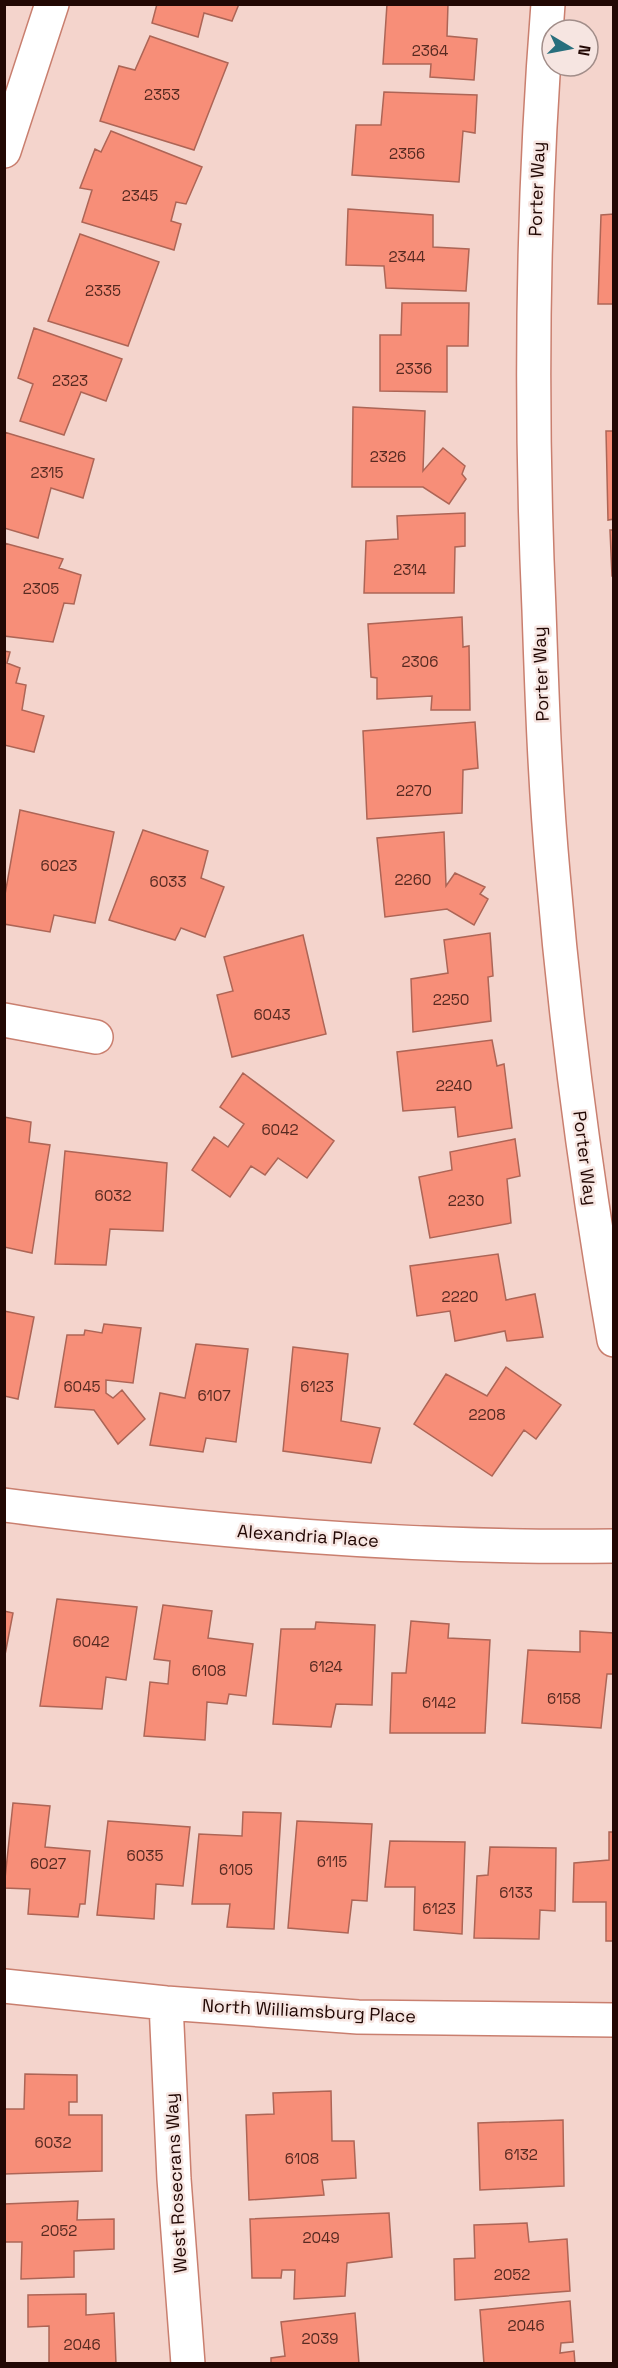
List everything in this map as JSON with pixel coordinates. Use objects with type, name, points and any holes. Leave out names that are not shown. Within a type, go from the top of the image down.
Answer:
[{"type":"street","points":[[4,151],[52,4]]},
{"type":"street","name":"Porter Way","points":[[548,4],[540,106],[533,340],[535,520],[545,763],[552,872],[567,1017],[594,1224],[614,1340]]},
{"type":"street","points":[[4,1020],[96,1037]]},
{"type":"street","name":"Alexandria Place","points":[[4,1505],[140,1522],[367,1541],[614,1546]]},
{"type":"street","name":"North Williamsburg Place","points":[[4,1986],[166,2003],[358,2016],[614,2020]]},
{"type":"street","name":"West Rosecrans Way","points":[[166,2003],[174,2179],[188,2364]]},
{"type":"building","points":[[157,4],[239,4],[232,21],[204,13],[198,37],[152,23]]},
{"type":"building","points":[[387,4],[448,4],[447,36],[477,39],[474,80],[430,77],[431,64],[383,64]]},
{"type":"building","points":[[150,36],[228,63],[194,150],[100,121],[119,66],[135,70]]},
{"type":"building","points":[[384,92],[477,95],[475,133],[463,131],[459,182],[352,175],[356,125],[381,125]]},
{"type":"building","points":[[111,131],[202,167],[186,204],[176,202],[171,221],[181,224],[174,250],[82,222],[92,190],[80,188],[95,149],[101,152]]},
{"type":"building","points":[[348,209],[433,215],[433,247],[469,249],[466,291],[386,288],[384,266],[346,265]]},
{"type":"building","points":[[614,214],[614,304],[598,304],[601,215]]},
{"type":"building","points":[[80,234],[159,262],[128,346],[48,321]]},
{"type":"building","points":[[402,303],[469,303],[468,346],[447,346],[447,392],[380,391],[380,335],[401,335]]},
{"type":"building","points":[[34,328],[122,359],[106,401],[81,392],[64,435],[20,421],[33,384],[18,378]]},
{"type":"building","points":[[353,407],[425,411],[423,471],[443,448],[465,466],[462,474],[466,479],[449,504],[423,487],[352,487]]},
{"type":"building","points":[[606,431],[614,431],[614,519],[608,520]]},
{"type":"building","points":[[4,432],[94,459],[83,498],[51,488],[38,538],[4,528]]},
{"type":"building","points":[[465,513],[465,546],[455,547],[454,593],[364,593],[366,541],[398,539],[397,516]]},
{"type":"building","points":[[610,530],[614,530],[614,576],[612,576]]},
{"type":"building","points":[[4,543],[63,559],[59,568],[81,575],[74,604],[64,603],[53,642],[4,636]]},
{"type":"building","points":[[462,617],[463,647],[469,646],[470,710],[431,710],[432,696],[377,699],[377,678],[371,677],[368,624]]},
{"type":"building","points":[[4,651],[10,652],[7,663],[20,668],[16,683],[26,685],[22,710],[44,716],[34,752],[4,745]]},
{"type":"building","points":[[475,722],[478,768],[463,770],[462,813],[367,819],[363,731]]},
{"type":"building","points":[[20,810],[114,832],[95,923],[54,915],[50,932],[4,924],[4,900]]},
{"type":"building","points":[[143,830],[208,851],[201,878],[224,887],[205,937],[181,928],[175,940],[109,920]]},
{"type":"building","points":[[444,832],[446,886],[455,873],[485,887],[480,894],[488,899],[474,925],[447,909],[385,917],[377,838]]},
{"type":"building","points":[[490,933],[493,976],[488,977],[491,1021],[413,1032],[411,979],[448,973],[444,940]]},
{"type":"building","points":[[303,935],[326,1034],[232,1057],[217,995],[233,991],[224,957]]},
{"type":"building","points":[[492,1040],[497,1066],[504,1064],[512,1128],[458,1137],[455,1107],[403,1111],[397,1052]]},
{"type":"building","points":[[243,1073],[334,1141],[307,1178],[278,1158],[265,1175],[251,1166],[230,1197],[192,1170],[214,1137],[228,1147],[244,1124],[220,1107]]},
{"type":"building","points":[[4,1117],[31,1122],[29,1142],[50,1145],[32,1253],[4,1247]]},
{"type":"building","points":[[515,1139],[520,1176],[507,1179],[511,1223],[430,1238],[419,1177],[452,1170],[450,1152]]},
{"type":"building","points":[[65,1151],[167,1163],[163,1231],[110,1229],[106,1265],[55,1264]]},
{"type":"building","points":[[498,1254],[506,1300],[535,1294],[543,1337],[507,1341],[505,1331],[455,1341],[450,1311],[417,1316],[410,1266]]},
{"type":"building","points":[[4,1311],[34,1317],[18,1399],[4,1396]]},
{"type":"building","points":[[104,1324],[141,1328],[133,1383],[106,1380],[106,1393],[113,1398],[122,1390],[145,1419],[118,1444],[94,1410],[55,1407],[67,1335],[84,1335],[85,1330],[102,1333]]},
{"type":"building","points":[[196,1344],[248,1349],[236,1442],[206,1438],[203,1452],[150,1445],[160,1393],[185,1398]]},
{"type":"building","points":[[293,1347],[348,1354],[341,1421],[380,1428],[371,1463],[283,1451]]},
{"type":"building","points":[[506,1367],[561,1405],[536,1439],[524,1430],[492,1476],[414,1424],[446,1374],[487,1396]]},
{"type":"building","points":[[57,1599],[137,1607],[126,1680],[106,1677],[102,1709],[40,1706]]},
{"type":"building","points":[[163,1605],[212,1611],[208,1638],[253,1644],[246,1696],[229,1694],[227,1704],[207,1702],[205,1740],[144,1736],[150,1682],[168,1684],[170,1661],[154,1659]]},
{"type":"building","points":[[4,1611],[13,1613],[4,1660]]},
{"type":"building","points":[[411,1621],[449,1624],[448,1638],[490,1640],[485,1733],[390,1733],[392,1673],[406,1673]]},
{"type":"building","points":[[316,1622],[375,1625],[372,1705],[336,1704],[331,1727],[273,1724],[281,1629],[315,1629]]},
{"type":"building","points":[[580,1631],[614,1633],[614,1674],[607,1674],[601,1728],[522,1723],[528,1650],[580,1652]]},
{"type":"building","points":[[13,1803],[50,1806],[45,1847],[90,1851],[85,1904],[80,1904],[78,1917],[28,1914],[30,1889],[4,1888]]},
{"type":"building","points":[[243,1812],[281,1813],[274,1929],[227,1927],[230,1904],[192,1904],[199,1834],[242,1836]]},
{"type":"building","points":[[108,1821],[190,1827],[183,1886],[156,1884],[154,1919],[97,1915]]},
{"type":"building","points":[[297,1821],[372,1824],[367,1901],[352,1900],[348,1933],[288,1928]]},
{"type":"building","points":[[609,1832],[614,1832],[614,1941],[606,1941],[606,1902],[573,1902],[574,1863],[609,1860]]},
{"type":"building","points":[[390,1841],[465,1842],[462,1934],[414,1930],[415,1887],[385,1887]]},
{"type":"building","points":[[490,1847],[556,1848],[555,1911],[540,1910],[539,1939],[474,1938],[477,1876],[488,1875]]},
{"type":"building","points":[[25,2074],[77,2075],[77,2102],[69,2102],[69,2115],[102,2115],[102,2171],[4,2174],[4,2109],[24,2109]]},
{"type":"building","points":[[331,2091],[332,2141],[354,2141],[356,2178],[322,2180],[324,2195],[249,2200],[246,2115],[274,2114],[273,2093]]},
{"type":"building","points":[[563,2120],[564,2186],[480,2190],[478,2123]]},
{"type":"building","points":[[78,2201],[77,2220],[114,2219],[114,2249],[74,2251],[74,2277],[21,2279],[22,2242],[4,2242],[4,2204]]},
{"type":"building","points":[[389,2213],[392,2257],[347,2263],[345,2296],[294,2299],[295,2270],[282,2270],[281,2278],[252,2278],[250,2219]]},
{"type":"building","points":[[527,2223],[529,2242],[567,2239],[570,2291],[455,2300],[454,2259],[475,2258],[474,2225]]},
{"type":"building","points":[[86,2294],[86,2315],[114,2313],[116,2364],[49,2364],[49,2326],[28,2327],[28,2295]]},
{"type":"building","points":[[570,2301],[573,2342],[561,2343],[560,2353],[574,2351],[575,2364],[484,2364],[480,2310]]},
{"type":"building","points":[[355,2313],[359,2364],[271,2364],[271,2358],[285,2356],[281,2322]]}]
